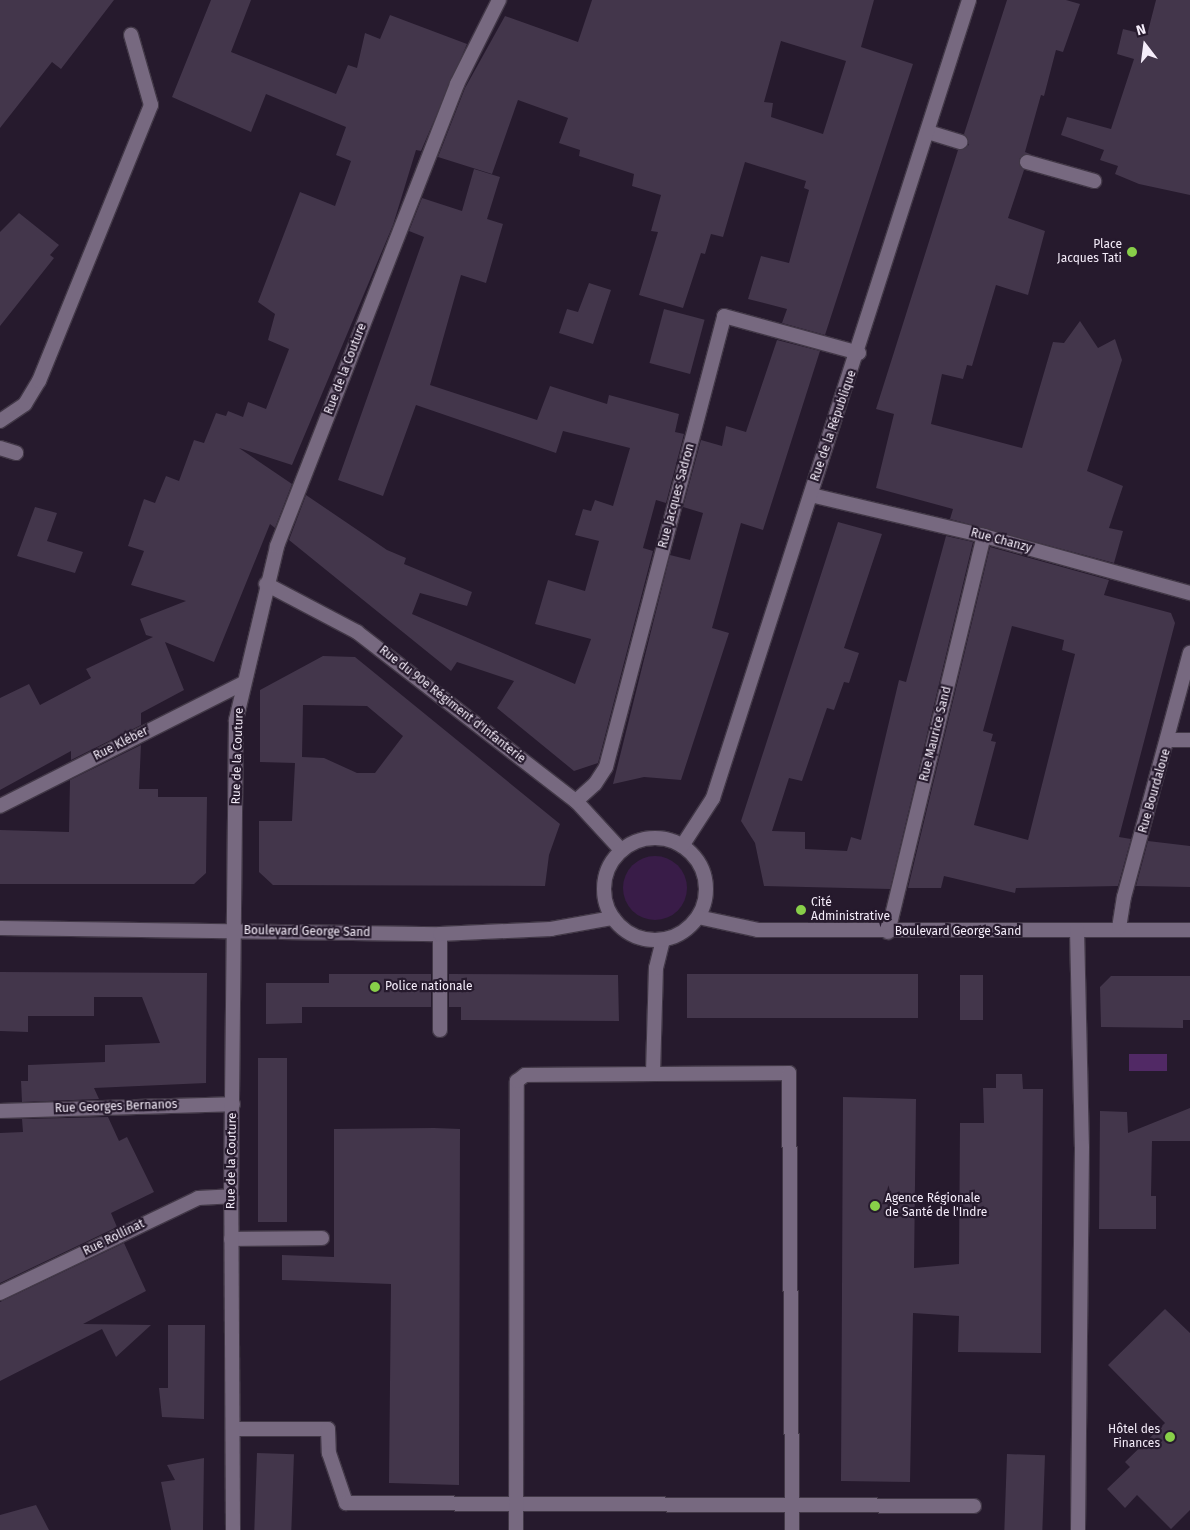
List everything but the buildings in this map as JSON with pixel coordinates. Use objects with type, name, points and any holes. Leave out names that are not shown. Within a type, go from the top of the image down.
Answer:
[{"type":"street","name":"Rue de la Couture","points":[[233,1530],[231,1196],[236,720],[266,584],[457,84],[499,0]]},
{"type":"street","name":"Rue de la République","points":[[682,846],[713,798],[810,495],[859,353],[969,0]]},
{"type":"street","points":[[0,421],[25,404],[39,381],[151,105],[131,35]]},
{"type":"street","points":[[928,132],[961,142]]},
{"type":"street","points":[[1027,162],[1094,181]]},
{"type":"street","name":"Rue Jacques Sadron","points":[[576,801],[595,784],[606,767],[724,316],[859,353]]},
{"type":"street","points":[[0,448],[16,453]]},
{"type":"street","name":"Rue Chanzy","points":[[810,495],[984,536],[1190,593]]},
{"type":"street","name":"Rue Maurice Sand","points":[[888,932],[984,536]]},
{"type":"street","name":"Rue du 90e Régiment d'Infanterie","points":[[266,584],[358,632],[576,801],[621,850]]},
{"type":"street","name":"Rue Bourdaloue","points":[[1119,928],[1124,897],[1169,740],[1190,653]]},
{"type":"street","name":"Rue Kléber","points":[[0,806],[243,683]]},
{"type":"street","points":[[1169,740],[1190,740]]},
{"type":"street","points":[[651,838],[682,846],[695,856],[705,878],[705,902],[698,917],[689,928],[663,940],[635,936],[613,918],[606,905],[606,875],[621,850],[651,838]]},
{"type":"street","name":"Boulevard George Sand","points":[[698,917],[758,930],[888,932],[1119,928],[1190,930]]},
{"type":"street","name":"Boulevard George Sand","points":[[0,928],[440,934],[551,929],[613,918]]},
{"type":"street","points":[[1077,930],[1082,1147],[1078,1530]]},
{"type":"street","points":[[440,934],[440,1030]]},
{"type":"street","points":[[653,1074],[656,968],[663,940]]},
{"type":"street","points":[[516,1530],[517,1081],[525,1075],[653,1074],[789,1074],[792,1530]]},
{"type":"street","name":"Rue Georges Bernanos","points":[[0,1111],[233,1104]]},
{"type":"street","name":"Rue Rollinat","points":[[0,1292],[198,1198],[231,1196]]},
{"type":"street","points":[[231,1239],[322,1238]]},
{"type":"street","points":[[233,1429],[328,1429],[329,1453],[346,1503],[974,1506]]},
{"type":"shaded area","points":[[655,856],[673,862],[681,870],[687,888],[681,906],[673,914],[655,920],[637,914],[629,906],[623,888],[629,870],[637,862]]},
{"type":"shaded area","points":[[1129,1054],[1167,1054],[1167,1071],[1129,1071]]},
{"type":"place","name":"Place Jacques Tati","points":[[1132,252]]},
{"type":"place","name":"Cité Administrative","points":[[801,910]]},
{"type":"place","name":"Police nationale","points":[[375,987]]},
{"type":"place","name":"Agence Régionale de Santé de l'Indre","points":[[875,1206]]},
{"type":"place","name":"Hôtel des Finances","points":[[1170,1437]]}]
